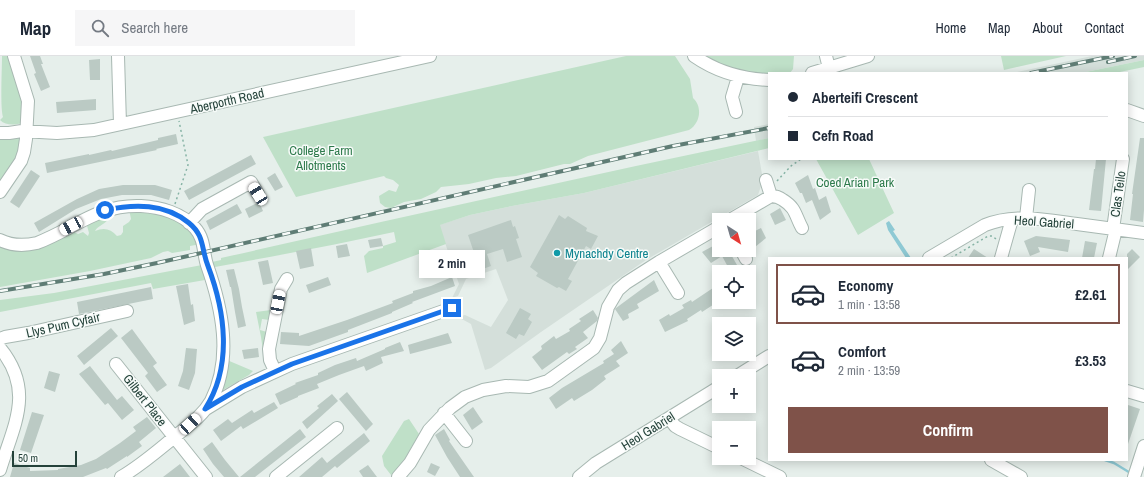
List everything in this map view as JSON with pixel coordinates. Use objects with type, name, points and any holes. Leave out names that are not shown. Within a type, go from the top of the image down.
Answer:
[{"type":"street","points":[[0,192],[20,161],[24,152],[28,101],[14,56]]},
{"type":"street","points":[[118,56],[120,124]]},
{"type":"street","name":"Aberporth Road","points":[[0,133],[25,134],[79,132],[430,56]]},
{"type":"street","points":[[694,56],[720,71],[751,79],[768,80]]},
{"type":"street","points":[[826,56],[829,68]]},
{"type":"street","points":[[815,72],[868,56]]},
{"type":"street","points":[[736,112],[732,97],[738,76]]},
{"type":"street","points":[[1128,110],[1144,116]]},
{"type":"street","name":"Aberporth Road","points":[[0,124],[25,134]]},
{"type":"street","name":"Clas Teilo","points":[[1109,257],[1115,229],[1122,160]]},
{"type":"street","points":[[189,223],[202,209],[251,182],[258,194]]},
{"type":"street","points":[[739,213],[769,189],[793,208],[802,228]]},
{"type":"street","points":[[1026,218],[1029,190]]},
{"type":"street","points":[[0,240],[12,245],[28,245],[37,243],[99,212],[132,206],[165,210],[177,215],[196,229],[203,242],[207,265],[219,305],[223,330],[224,346],[220,372],[214,394],[205,409],[190,424],[142,464],[121,477]]},
{"type":"street","name":"Heol Gabriel","points":[[931,257],[986,225],[1012,219],[1026,218],[1144,233]]},
{"type":"street","points":[[1003,252],[1012,219]]},
{"type":"street","points":[[398,477],[410,464],[429,430],[444,413],[465,397],[483,390],[506,386],[529,387],[548,381],[594,348],[600,338],[608,306],[618,290],[626,283],[659,262],[712,231]]},
{"type":"street","points":[[659,262],[678,293]]},
{"type":"street","points":[[275,371],[270,360],[269,350],[281,289],[287,279]]},
{"type":"street","points":[[205,409],[242,387],[275,371],[452,308]]},
{"type":"street","name":"Llys Pum Cyfair","points":[[0,339],[4,336],[28,333],[127,311]]},
{"type":"street","points":[[0,348],[19,381],[20,403],[0,470]]},
{"type":"street","points":[[748,369],[768,357]]},
{"type":"street","name":"Gilbert Place","points":[[116,364],[206,477]]},
{"type":"street","name":"Heol Gabriel","points":[[579,477],[592,466],[712,391]]},
{"type":"street","points":[[1128,391],[1144,396]]},
{"type":"street","points":[[444,413],[466,441]]},
{"type":"street","points":[[669,418],[675,426],[712,445]]},
{"type":"street","points":[[276,477],[337,428]]},
{"type":"street","points":[[1136,473],[1144,446]]},
{"type":"street","points":[[993,461],[1021,477]]},
{"type":"street","points":[[755,465],[780,477]]},
{"type":"path","points":[[174,209],[188,165],[177,112]]},
{"type":"path","points":[[769,189],[783,174],[800,160]]},
{"type":"path","points":[[953,257],[988,236],[992,236],[1003,252]]},
{"type":"shaded area","points":[[1092,56],[1144,56],[1144,60],[1086,72],[1017,72]]},
{"type":"shaded area","points":[[768,124],[768,138],[756,141],[754,127]]},
{"type":"shaded area","points":[[758,151],[763,180],[758,195],[727,213],[712,213],[712,222],[646,260],[491,368],[485,370],[471,324],[458,317],[465,315],[491,327],[508,300],[496,269],[466,279],[458,296],[452,298],[459,284],[439,225],[470,215],[584,193]]},
{"type":"green space","points":[[2,56],[13,56],[23,85],[23,123],[11,124],[0,120],[3,117],[1,97]]},
{"type":"green space","name":"College Farm Allotments","points":[[626,56],[675,56],[690,79],[693,98],[698,106],[698,120],[693,127],[689,130],[588,156],[570,164],[564,164],[516,176],[441,187],[436,192],[421,199],[404,202],[391,208],[385,207],[380,203],[379,196],[389,190],[396,192],[399,185],[393,180],[384,176],[296,197],[263,137]]},
{"type":"green space","points":[[705,56],[794,56],[793,69],[791,72],[768,72],[768,74],[760,74],[736,70]]},
{"type":"green space","points":[[1001,56],[1066,56],[1004,70]]},
{"type":"green space","points":[[1144,60],[1144,67],[1120,72],[1086,72]]},
{"type":"green space","points":[[21,137],[24,145],[0,187],[0,138]]},
{"type":"green space","points":[[768,138],[768,148],[584,193],[470,215],[440,225],[446,244],[367,273],[364,256],[369,251],[383,248],[383,246],[396,242],[394,232],[215,267],[212,262],[221,260],[221,258]]},
{"type":"green space","name":"Coed Arian Park","points":[[817,160],[869,160],[894,213],[858,235]]},
{"type":"green space","points":[[132,207],[182,221],[201,244],[190,246],[190,250],[172,253],[168,251],[151,258],[90,271],[0,287],[0,242],[5,246],[74,232],[78,234],[83,232],[88,236],[89,233],[86,222],[107,215],[107,221],[95,231],[107,229],[117,236],[121,235],[123,232],[123,226],[131,219],[129,209]]},
{"type":"green space","points":[[202,265],[205,280],[153,289],[151,283],[0,312],[0,300],[54,293]]},
{"type":"green space","points":[[271,310],[269,320],[262,319],[260,330],[267,332],[263,351],[256,312]]},
{"type":"green space","points":[[227,360],[253,371],[249,375],[223,390],[221,388]]},
{"type":"green space","points":[[409,419],[419,434],[402,464],[391,475],[384,466],[382,456],[404,421]]},
{"type":"water","points":[[889,221],[895,230],[893,231],[910,257],[905,257],[888,230],[886,223]]},
{"type":"building","points":[[30,56],[40,56],[43,64],[41,64],[50,87],[41,91],[34,74],[36,73]]},
{"type":"building","points":[[100,59],[100,80],[90,80],[89,60]]},
{"type":"building","points":[[96,99],[96,110],[57,113],[56,102]]},
{"type":"building","points":[[176,134],[178,144],[156,149],[157,150],[47,173],[45,163],[112,151]]},
{"type":"building","points":[[1140,138],[1144,138],[1143,222],[1130,220]]},
{"type":"building","points":[[251,155],[256,164],[189,200],[184,191]]},
{"type":"building","points":[[1096,160],[1106,160],[1101,211],[1089,210]]},
{"type":"building","points":[[31,170],[40,176],[19,208],[10,202]]},
{"type":"building","points":[[275,173],[283,187],[275,191],[267,178]]},
{"type":"building","points":[[808,175],[819,200],[826,196],[831,212],[820,220],[812,200],[806,203],[802,193],[800,193],[795,183]]},
{"type":"building","points":[[123,185],[155,185],[172,190],[169,200],[151,195],[122,195],[101,199],[76,209],[39,232],[34,223],[77,199],[99,189]]},
{"type":"building","points":[[259,202],[263,211],[249,218],[245,209]]},
{"type":"building","points":[[237,204],[242,213],[210,230],[206,221]]},
{"type":"building","points":[[780,208],[786,220],[775,225],[770,214]]},
{"type":"building","name":"Mynachdy Centre","points":[[559,215],[565,219],[568,216],[587,228],[586,231],[598,236],[591,249],[586,246],[568,279],[572,281],[566,291],[559,287],[557,288],[536,276],[538,273],[530,267]]},
{"type":"building","points":[[511,220],[513,227],[515,226],[519,238],[516,239],[522,257],[507,262],[503,249],[487,254],[491,266],[480,270],[468,235]]},
{"type":"building","points":[[761,228],[766,238],[756,246],[756,230]]},
{"type":"building","points":[[1036,236],[1070,240],[1068,252],[1038,247],[1040,252],[1030,256],[1024,241]]},
{"type":"building","points":[[381,238],[383,246],[370,248],[368,240]]},
{"type":"building","points":[[1085,241],[1097,243],[1094,257],[1082,257]]},
{"type":"building","points":[[347,244],[350,256],[338,258],[336,246]]},
{"type":"building","points":[[712,247],[712,257],[720,257],[711,263],[702,252]]},
{"type":"building","points":[[311,248],[314,266],[300,269],[296,251]]},
{"type":"building","points":[[974,249],[986,257],[969,257]]},
{"type":"building","points":[[1132,249],[1140,257],[1128,269],[1128,257],[1127,254]]},
{"type":"building","points":[[723,257],[732,257],[737,265],[727,265]]},
{"type":"building","points":[[268,260],[273,283],[263,285],[258,262]]},
{"type":"building","points":[[234,269],[246,326],[238,328],[231,287],[226,270]]},
{"type":"building","points":[[328,277],[331,285],[309,293],[306,285]]},
{"type":"building","points":[[452,277],[455,286],[412,302],[413,303],[392,313],[348,330],[348,332],[309,346],[280,344],[281,332],[299,333],[299,336],[393,303],[392,301],[413,293],[413,291],[431,286]]},
{"type":"building","points":[[654,280],[659,291],[637,304],[639,308],[628,314],[629,318],[623,321],[615,309]]},
{"type":"building","points":[[188,284],[195,321],[184,325],[176,286]]},
{"type":"building","points":[[151,287],[153,299],[79,314],[77,302]]},
{"type":"building","points":[[712,289],[712,306],[702,312],[701,310],[687,319],[688,321],[665,332],[659,320],[684,308],[682,305],[691,300],[692,302]]},
{"type":"building","points":[[520,308],[531,314],[528,319],[532,322],[524,336],[519,334],[516,339],[506,333]]},
{"type":"building","points":[[593,310],[598,318],[597,321],[583,332],[588,338],[575,347],[577,349],[569,354],[567,352],[542,370],[532,357],[542,349],[541,346],[554,336],[556,339],[570,331],[569,329],[581,321],[579,319]]},
{"type":"building","points":[[111,328],[118,336],[84,365],[77,356]]},
{"type":"building","points":[[132,329],[157,363],[153,366],[167,385],[157,392],[145,376],[148,373],[121,338]]},
{"type":"building","points":[[448,333],[452,343],[410,354],[408,345]]},
{"type":"building","points":[[621,341],[628,353],[616,361],[620,366],[604,376],[606,379],[592,390],[574,401],[572,398],[556,409],[549,398],[562,388],[604,363],[603,361],[614,354],[611,350]]},
{"type":"building","points":[[400,342],[404,351],[381,357],[383,363],[366,371],[364,366],[339,375],[317,384],[319,388],[280,405],[275,394],[296,384],[295,383],[318,375],[318,373],[335,365],[356,358],[357,361]]},
{"type":"building","points":[[186,348],[197,349],[195,373],[189,390],[178,386],[183,371]]},
{"type":"building","points":[[258,348],[259,357],[244,359],[242,350]]},
{"type":"building","points":[[90,366],[117,400],[122,396],[134,410],[122,420],[108,403],[105,405],[79,374]]},
{"type":"building","points":[[49,371],[60,374],[55,392],[44,388]]},
{"type":"building","points":[[347,392],[373,424],[366,431],[339,399]]},
{"type":"building","points":[[332,394],[338,401],[307,429],[302,422],[319,408],[317,406]]},
{"type":"building","points":[[274,402],[278,408],[243,429],[241,426],[221,441],[213,430],[228,419],[232,423],[252,410],[254,413]]},
{"type":"building","points":[[1128,405],[1140,409],[1128,444]]},
{"type":"building","points":[[473,407],[483,422],[472,430],[463,415]]},
{"type":"building","points":[[32,412],[44,415],[31,453],[20,450]]},
{"type":"building","points":[[147,417],[156,428],[139,442],[142,446],[107,469],[106,468],[83,477],[10,477],[14,463],[30,468],[30,471],[58,470],[81,465],[96,459],[136,431],[133,427]]},
{"type":"building","points":[[300,429],[306,437],[255,477],[240,477]]},
{"type":"building","points":[[444,429],[450,440],[449,441],[474,477],[460,477],[447,457],[435,435]]},
{"type":"building","points":[[364,433],[370,441],[337,468],[335,466],[322,477],[299,477],[322,457],[327,463]]},
{"type":"building","points":[[212,442],[239,477],[224,477],[213,464],[203,449]]},
{"type":"building","points":[[431,463],[440,467],[435,476],[427,472]]},
{"type":"building","points":[[180,464],[190,477],[163,477]]},
{"type":"building","points":[[368,465],[377,477],[363,477],[359,471]]},
{"type":"waterway","points":[[1108,461],[1132,474]]},
{"type":"railway","points":[[1036,72],[1113,56]]},
{"type":"railway","points":[[1108,62],[1135,56]]},
{"type":"railway","points":[[0,291],[104,274],[157,263],[673,146],[768,128]]},
{"type":"place","name":"Mynachdy Centre","points":[[557,253]]},
{"type":"route","points":[[105,210],[132,206],[157,208],[184,219],[199,233],[203,242],[207,265],[222,318],[224,346],[220,372],[214,394],[205,409],[242,387],[292,364],[452,308]]}]
